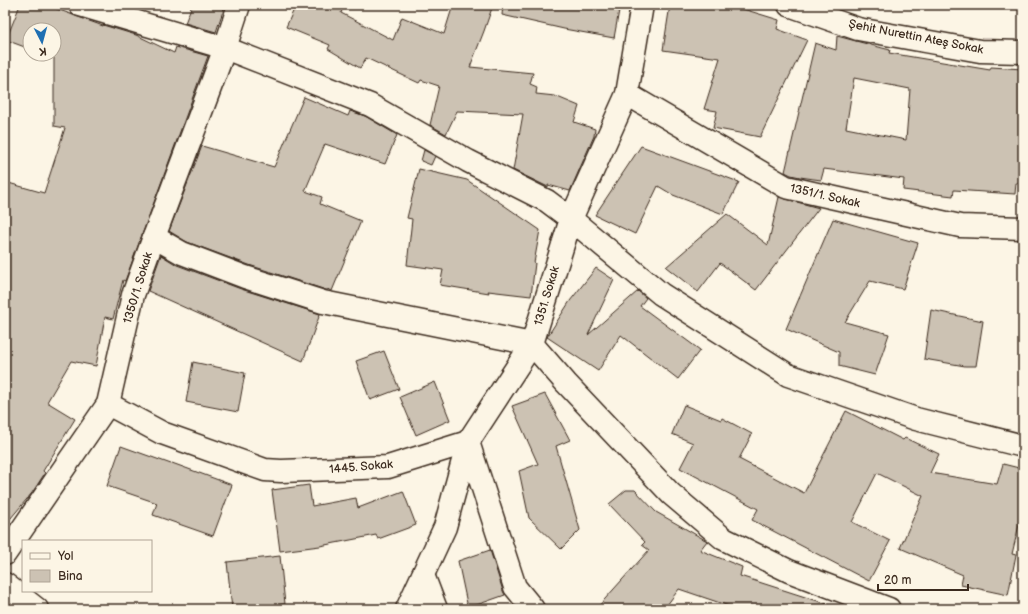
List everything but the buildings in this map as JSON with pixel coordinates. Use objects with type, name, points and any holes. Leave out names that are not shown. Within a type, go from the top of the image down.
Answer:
[{"type":"street","points":[[80,5],[226,48],[370,105],[468,161],[546,202],[571,218],[661,294],[788,375],[916,419],[1023,446]]},
{"type":"street","name":"1350/1. Sokak","points":[[5,554],[108,404],[134,295],[154,237],[226,48],[239,5]]},
{"type":"street","name":"1351. Sokak","points":[[407,609],[445,527],[468,442],[532,344],[571,218],[627,94],[642,5]]},
{"type":"street","name":"Şehit Nurettin Ateş Sokak","points":[[789,5],[858,29],[980,51],[1023,52]]},
{"type":"street","name":"1351/1. Sokak","points":[[627,94],[786,187],[960,226],[1023,228]]},
{"type":"street","points":[[154,237],[182,253],[245,277],[323,302],[532,344],[566,383],[671,494],[724,539],[789,571],[889,609]]},
{"type":"street","name":"1445. Sokak","points":[[108,404],[162,433],[264,470],[281,471],[388,467],[468,442]]},
{"type":"street","points":[[468,442],[515,587],[533,609]]},
{"type":"street","points":[[423,575],[436,609]]},
{"type":"street","points":[[5,584],[37,609]]}]
